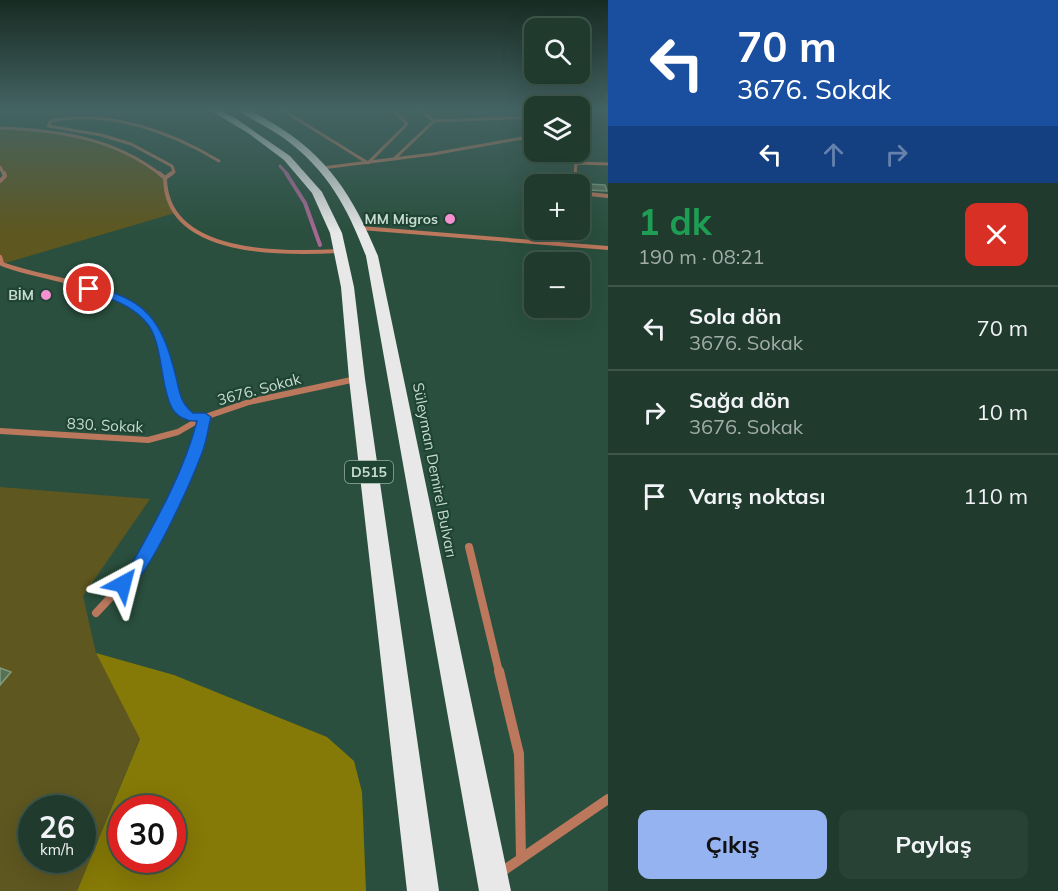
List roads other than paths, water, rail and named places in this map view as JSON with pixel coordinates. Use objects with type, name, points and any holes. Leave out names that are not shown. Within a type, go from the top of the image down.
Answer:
[{"type":"highway","name":"D515","points":[[278,151],[300,169],[336,231],[350,301],[357,379],[423,891]]},
{"type":"highway","name":"Süleyman Demirel Bulvarı","points":[[302,151],[322,168],[350,205],[372,256],[494,885]]},
{"type":"street","points":[[124,151],[165,178],[167,197],[175,213],[190,228],[210,239],[247,248],[301,253],[340,251]]},
{"type":"street","points":[[143,151],[172,166],[174,172],[165,178]]},
{"type":"street","points":[[203,151],[219,161]]},
{"type":"street","points":[[348,151],[368,163]]},
{"type":"street","points":[[368,163],[380,151]]},
{"type":"street","points":[[394,160],[404,151]]},
{"type":"street","points":[[322,168],[394,160],[449,151]]},
{"type":"street","points":[[575,174],[576,163],[608,164]]},
{"type":"street","points":[[0,168],[5,176],[0,180]]},
{"type":"street","points":[[590,194],[608,196]]},
{"type":"street","points":[[361,228],[608,248]]},
{"type":"street","name":"3676. Sokak","points":[[1,262],[17,272],[109,293],[134,306],[154,325],[167,363],[177,406],[190,417],[205,417],[249,402],[357,379]]},
{"type":"street","points":[[96,613],[137,569],[196,450],[205,417]]},
{"type":"street","name":"830. Sokak","points":[[0,431],[148,440],[178,432],[205,417]]},
{"type":"street","points":[[469,547],[519,754],[521,857]]},
{"type":"street","points":[[494,885],[521,857],[608,799]]},
{"type":"waterway","points":[[280,166],[288,175]]},
{"type":"waterway","points":[[286,173],[305,203],[320,245]]},
{"type":"place","name":"MM Migros","points":[[450,219]]},
{"type":"place","name":"BİM","points":[[46,295]]}]
